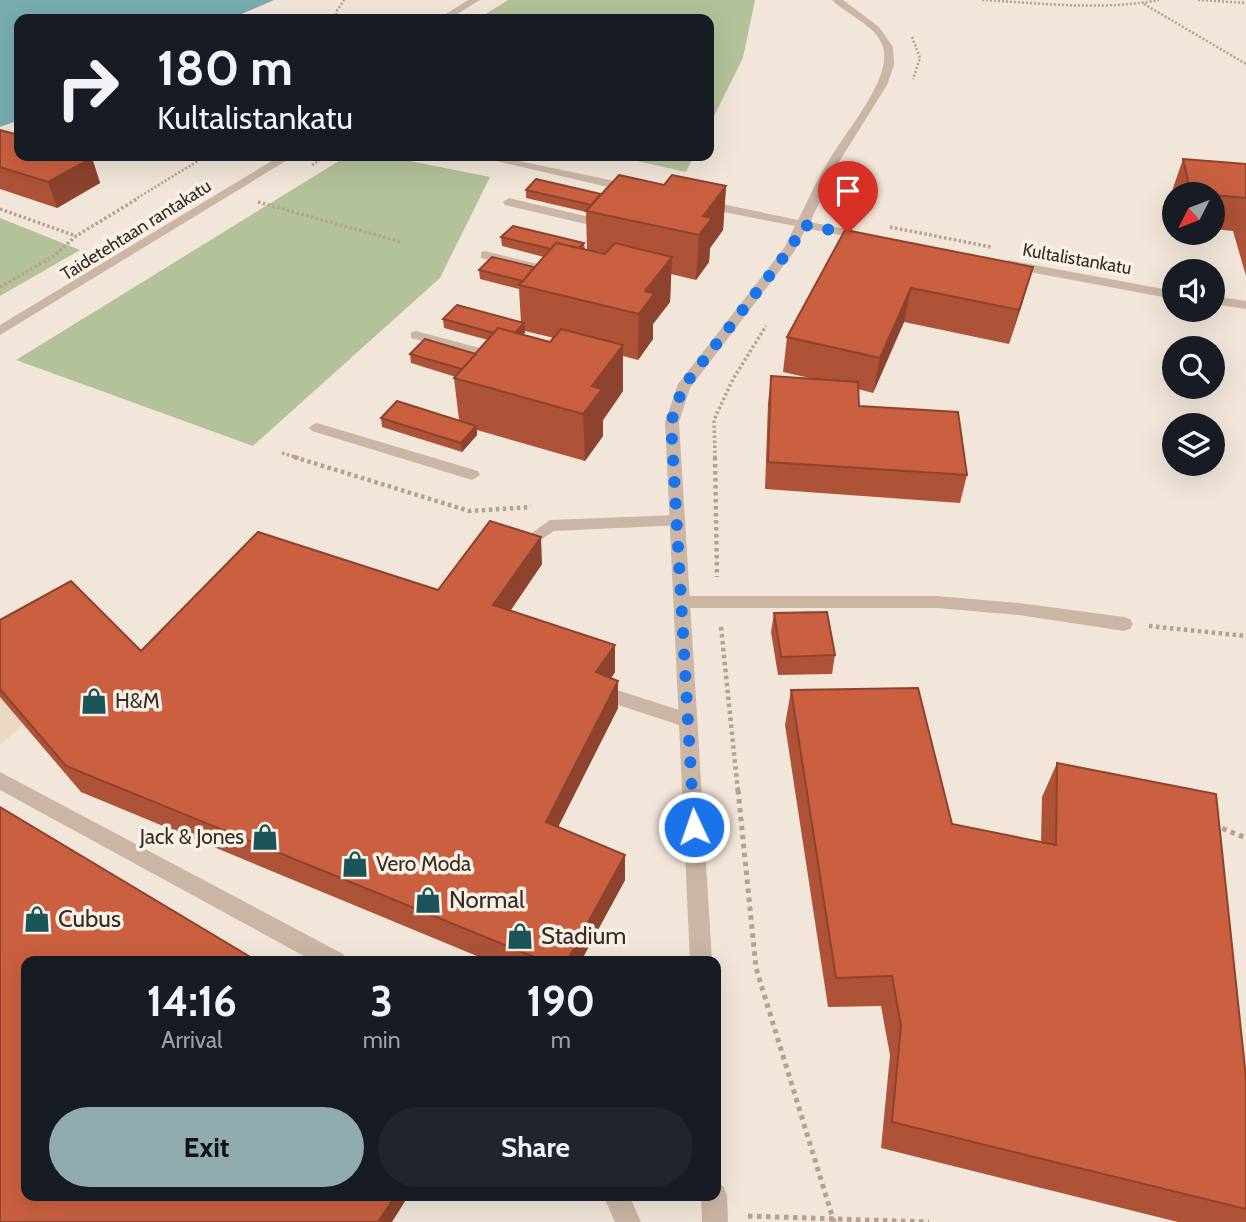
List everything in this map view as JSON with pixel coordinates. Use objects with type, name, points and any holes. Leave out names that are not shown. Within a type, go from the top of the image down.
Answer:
[{"type":"street","points":[[451,14],[475,0]]},
{"type":"street","points":[[701,956],[671,422],[683,387],[790,249],[834,162],[882,85],[889,65],[888,47],[876,29],[837,0]]},
{"type":"street","name":"Taidetehtaan rantakatu","points":[[0,331],[280,161]]},
{"type":"street","points":[[503,161],[651,193]]},
{"type":"street","points":[[509,202],[598,223]]},
{"type":"street","points":[[692,202],[875,239]]},
{"type":"street","points":[[485,255],[576,277]]},
{"type":"street","name":"Kultalistankatu","points":[[997,262],[1162,293]]},
{"type":"street","points":[[1225,302],[1246,305]]},
{"type":"street","points":[[416,335],[514,362]]},
{"type":"street","points":[[317,428],[472,475]]},
{"type":"street","points":[[510,554],[550,526],[677,521]]},
{"type":"street","points":[[682,602],[718,600],[937,603],[1019,609],[1124,624]]},
{"type":"street","points":[[583,686],[688,720]]},
{"type":"street","points":[[0,780],[326,956]]},
{"type":"street","points":[[619,1201],[628,1222]]},
{"type":"path","points":[[982,0],[1104,6],[1159,0]]},
{"type":"path","points":[[1198,0],[1246,3]]},
{"type":"path","points":[[1143,3],[1246,64]]},
{"type":"path","points":[[0,287],[54,256],[76,236],[198,161]]},
{"type":"path","points":[[227,194],[401,242]]},
{"type":"path","points":[[0,209],[76,236]]},
{"type":"path","points":[[768,322],[733,379],[714,420],[718,600],[756,968],[833,1220]]},
{"type":"path","points":[[1124,624],[1246,636]]},
{"type":"path","points":[[1211,824],[1246,838]]},
{"type":"path","points":[[715,1211],[833,1220],[929,1222]]},
{"type":"green space","points":[[508,0],[755,0],[743,58],[714,116],[714,14],[486,14]]},
{"type":"green space","points":[[339,161],[410,161],[490,177],[440,278],[253,446],[16,360]]},
{"type":"green space","points":[[637,161],[692,161],[686,172]]},
{"type":"green space","points":[[0,218],[80,250],[0,296]]},
{"type":"shaded area","points":[[0,697],[23,724],[0,745]]},
{"type":"water","points":[[0,0],[274,0],[242,14],[14,14],[14,122],[0,127]]},
{"type":"building","points":[[0,130],[14,134],[14,161],[86,161],[48,182],[0,167]]},
{"type":"building","points":[[1183,159],[1246,164],[1246,198],[1225,196],[1225,182],[1188,182]]},
{"type":"building","points":[[619,175],[664,185],[672,175],[726,186],[703,216],[712,218],[699,235],[586,211]]},
{"type":"building","points":[[536,179],[601,194],[591,205],[526,190]]},
{"type":"building","points":[[513,226],[584,243],[579,248],[556,243],[551,249],[501,237]]},
{"type":"building","points":[[845,230],[1033,267],[1019,310],[911,288],[880,358],[787,337]]},
{"type":"building","points":[[556,243],[605,254],[615,243],[672,257],[645,291],[654,294],[639,314],[519,285]]},
{"type":"building","points":[[492,257],[534,267],[523,281],[479,270]]},
{"type":"building","points":[[457,305],[524,323],[515,333],[498,328],[494,333],[443,319]]},
{"type":"building","points":[[498,328],[550,342],[561,329],[623,345],[592,386],[602,389],[583,414],[454,378]]},
{"type":"building","points":[[425,339],[476,354],[462,369],[410,354]]},
{"type":"building","points":[[771,376],[858,382],[859,406],[958,412],[967,475],[768,462]]},
{"type":"building","points":[[397,401],[476,426],[461,443],[381,418]]},
{"type":"building","points":[[490,521],[541,537],[493,605],[615,645],[596,672],[618,681],[546,822],[625,855],[570,956],[532,956],[66,766],[0,689],[0,620],[71,581],[141,651],[258,532],[438,590]]},
{"type":"building","points":[[827,612],[835,655],[781,657],[774,613]]},
{"type":"building","points":[[918,688],[952,824],[1056,845],[1057,763],[1216,794],[1246,1078],[1246,1209],[892,1122],[901,1026],[892,976],[836,978],[791,690]]},
{"type":"building","points":[[0,807],[249,956],[21,956],[21,1201],[392,1201],[378,1222],[0,1222]]},
{"type":"place","name":"H&M","points":[[94,701]]},
{"type":"place","name":"Jack & Jones","points":[[265,837]]},
{"type":"place","name":"Vero Moda","points":[[355,864]]},
{"type":"place","name":"Normal","points":[[428,900]]},
{"type":"place","name":"Cubus","points":[[37,919]]},
{"type":"place","name":"Stadium","points":[[520,936]]},
{"type":"route","points":[[694,827],[671,422],[683,387],[790,249],[804,225],[848,233]]}]
